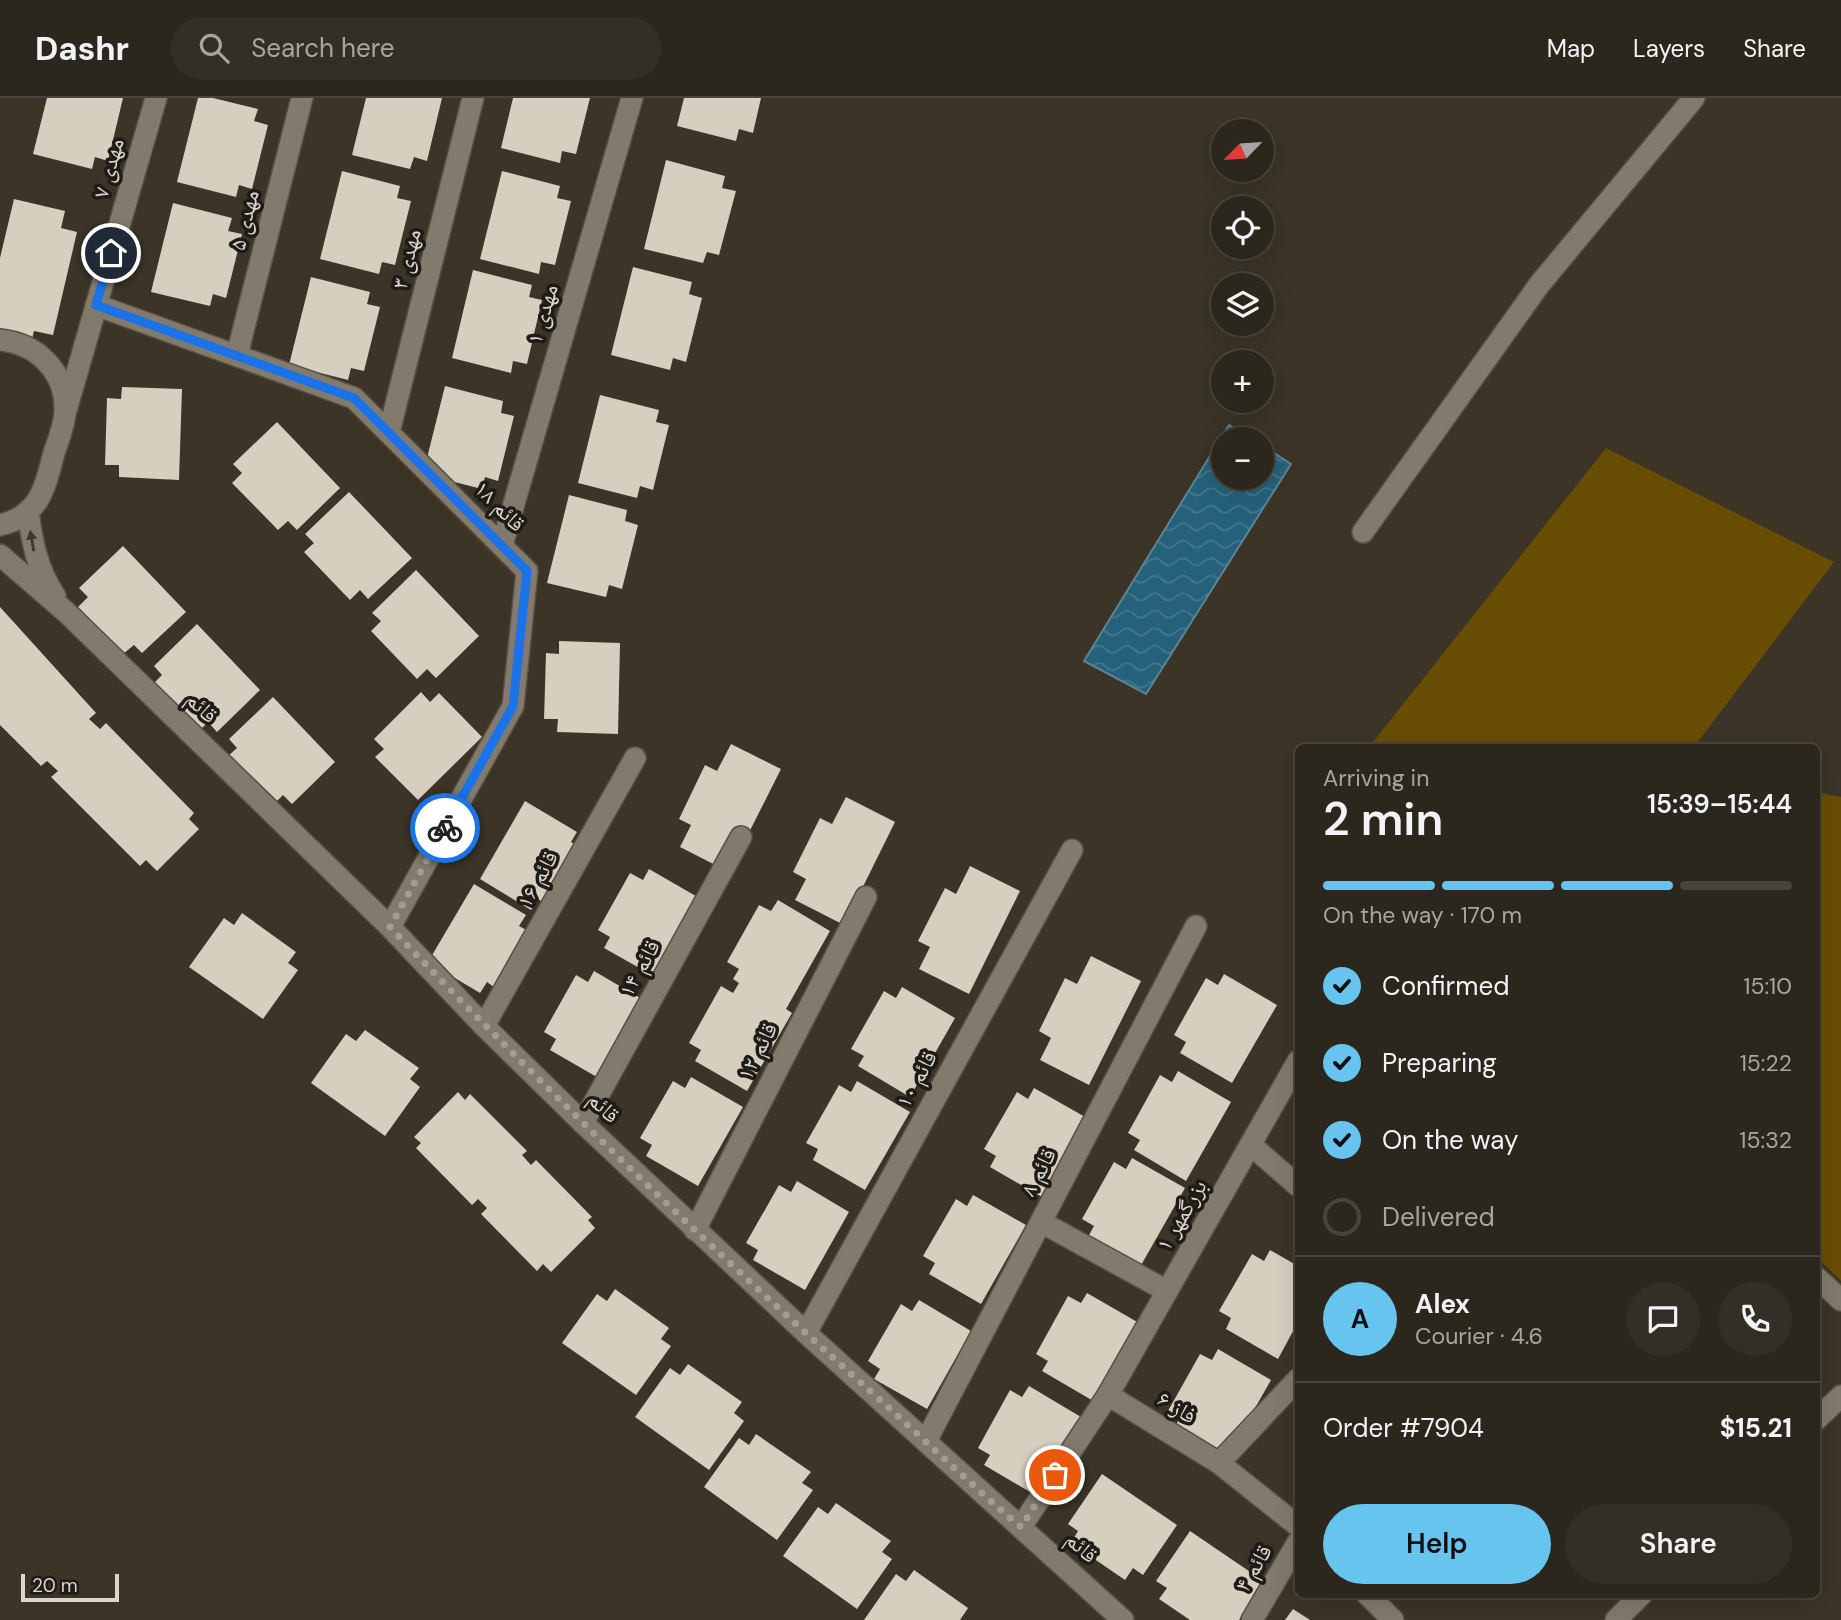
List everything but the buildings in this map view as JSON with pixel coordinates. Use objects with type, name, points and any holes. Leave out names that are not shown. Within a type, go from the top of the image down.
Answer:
[{"type":"street","name":"مهدی ۷","points":[[28,511],[43,494],[156,98]]},
{"type":"street","name":"مهدی ۵","points":[[237,355],[302,98]]},
{"type":"street","name":"مهدی ۳","points":[[389,432],[473,98]]},
{"type":"street","name":"مهدی ۱","points":[[502,545],[632,98]]},
{"type":"street","points":[[1363,532],[1539,285],[1694,98]]},
{"type":"street","name":"قائم ۱۸","points":[[96,305],[354,398],[527,571],[513,706],[390,927]]},
{"type":"street","points":[[0,340],[16,342],[37,352],[53,369],[63,390],[65,414]]},
{"type":"street","points":[[0,525],[9,523],[28,511]]},
{"type":"street","name":"قائم","points":[[28,511],[32,548],[45,582],[66,611]]},
{"type":"street","name":"قائم","points":[[0,555],[66,611],[390,927],[484,1026],[583,1124],[806,1333],[1123,1620]]},
{"type":"street","name":"قائم ۱۶","points":[[484,1026],[635,758]]},
{"type":"street","name":"قائم ۱۴","points":[[583,1124],[741,837]]},
{"type":"street","name":"قائم ۱۰","points":[[806,1333],[1072,850]]},
{"type":"street","name":"قائم ۱۲","points":[[695,1230],[866,897]]},
{"type":"street","name":"قائم ۸","points":[[926,1441],[1196,926]]},
{"type":"street","name":"بزرگمهر ۱","points":[[1021,1527],[1108,1395],[1295,1066]]},
{"type":"street","points":[[1251,1145],[1295,1183]]},
{"type":"street","points":[[1041,1222],[1167,1291]]},
{"type":"street","points":[[1820,1281],[1841,1300]]},
{"type":"street","points":[[1219,1463],[1295,1381]]},
{"type":"street","name":"فاز ۶","points":[[1108,1395],[1219,1463],[1295,1524]]},
{"type":"street","points":[[1820,1416],[1841,1396]]},
{"type":"street","name":"قائم ۴","points":[[1252,1620],[1295,1547]]},
{"type":"street","points":[[1371,1598],[1393,1620]]},
{"type":"street","points":[[1616,1620],[1638,1598]]},
{"type":"shaded area","points":[[1606,448],[1834,562],[1696,744],[1371,744]]},
{"type":"shaded area","points":[[1820,793],[1841,797],[1841,1281],[1820,1261]]},
{"type":"water","points":[[1274,453],[1291,464],[1146,694],[1084,661],[1211,454],[1211,490],[1274,490]]},
{"type":"way so far","points":[[445,828],[390,927],[484,1026],[583,1124],[806,1333],[1021,1527],[1055,1475]]},
{"type":"route","points":[[111,253],[96,305],[354,398],[527,571],[513,706],[445,828]]}]
